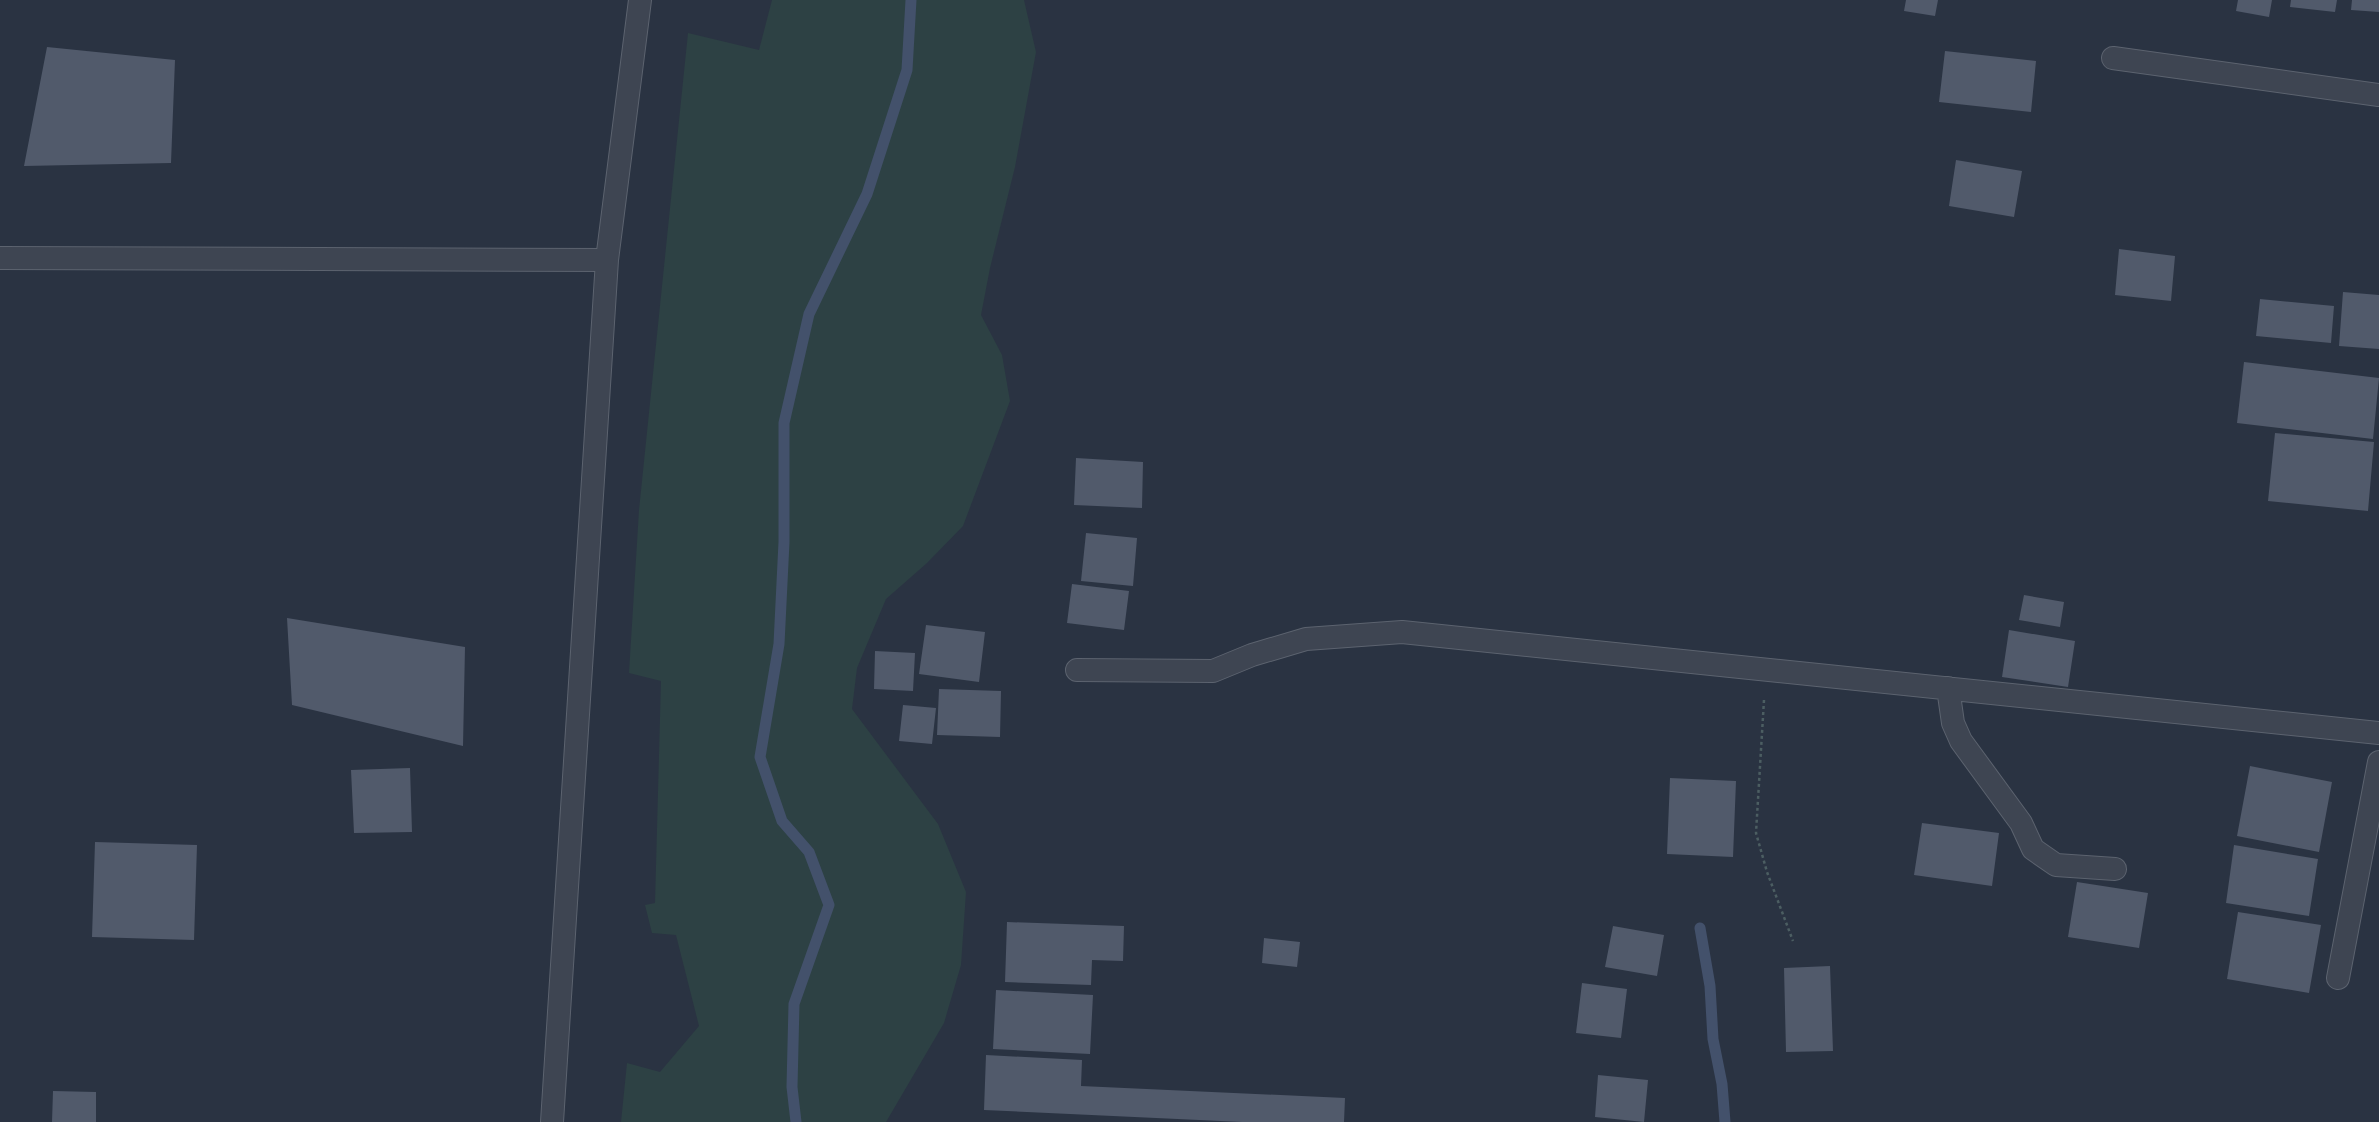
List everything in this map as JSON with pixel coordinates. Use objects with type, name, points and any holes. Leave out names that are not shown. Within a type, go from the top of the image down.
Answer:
[{"type":"street","points":[[552,1122],[607,260],[640,0]]},
{"type":"street","points":[[2113,58],[2379,95]]},
{"type":"street","points":[[0,258],[607,260]]},
{"type":"street","points":[[1077,670],[1213,671],[1252,655],[1306,639],[1402,632],[2379,733]]},
{"type":"street","points":[[1948,688],[1952,723],[1961,742],[2020,823],[2033,849],[2056,865],[2115,869]]},
{"type":"street","points":[[2338,978],[2379,762]]},
{"type":"path","points":[[1765,669],[1756,832],[1767,872],[1793,941]]},
{"type":"green space","points":[[772,0],[1024,0],[1036,52],[1015,167],[990,268],[981,315],[1002,355],[1010,401],[963,526],[927,563],[886,599],[857,668],[852,709],[938,824],[966,892],[961,965],[944,1023],[886,1122],[621,1122],[627,1063],[660,1072],[699,1026],[676,935],[652,933],[645,905],[655,903],[661,681],[629,673],[639,510],[688,33],[759,50]]},
{"type":"building","points":[[1906,0],[1938,0],[1935,16],[1904,11]]},
{"type":"building","points":[[2238,0],[2272,0],[2269,17],[2236,11]]},
{"type":"building","points":[[2291,0],[2337,0],[2335,12],[2290,7]]},
{"type":"building","points":[[2352,0],[2379,0],[2379,12],[2351,10]]},
{"type":"building","points":[[47,47],[175,60],[171,163],[24,166]]},
{"type":"building","points":[[1945,51],[2036,61],[2031,112],[1939,102]]},
{"type":"building","points":[[1956,160],[2022,171],[2014,217],[1949,206]]},
{"type":"building","points":[[2119,249],[2175,256],[2171,301],[2115,295]]},
{"type":"building","points":[[2343,292],[2379,295],[2379,349],[2339,346]]},
{"type":"building","points":[[2260,299],[2334,306],[2331,343],[2256,336]]},
{"type":"building","points":[[2244,362],[2379,378],[2373,439],[2237,423]]},
{"type":"building","points":[[2275,433],[2374,442],[2368,511],[2268,501]]},
{"type":"building","points":[[1076,458],[1143,462],[1142,508],[1074,505]]},
{"type":"building","points":[[1086,533],[1137,538],[1133,586],[1081,581]]},
{"type":"building","points":[[1072,584],[1129,591],[1124,630],[1067,623]]},
{"type":"building","points":[[2024,595],[2064,602],[2060,627],[2019,620]]},
{"type":"building","points":[[287,618],[465,647],[463,746],[292,705]]},
{"type":"building","points":[[926,625],[985,632],[979,682],[919,674]]},
{"type":"building","points":[[2009,630],[2075,641],[2068,687],[2002,677]]},
{"type":"building","points":[[875,651],[915,653],[913,691],[874,689]]},
{"type":"building","points":[[939,689],[1001,691],[1000,737],[937,735]]},
{"type":"building","points":[[903,705],[936,708],[932,744],[899,741]]},
{"type":"building","points":[[2250,766],[2332,782],[2319,852],[2237,836]]},
{"type":"building","points":[[410,768],[412,832],[354,833],[351,770]]},
{"type":"building","points":[[1670,778],[1736,781],[1733,857],[1667,854]]},
{"type":"building","points":[[1922,823],[1999,833],[1992,886],[1914,875]]},
{"type":"building","points":[[95,842],[197,845],[194,940],[92,937]]},
{"type":"building","points":[[2234,845],[2318,859],[2309,916],[2226,903]]},
{"type":"building","points":[[2077,882],[2148,893],[2139,948],[2068,937]]},
{"type":"building","points":[[2238,912],[2321,925],[2309,993],[2227,979]]},
{"type":"building","points":[[1007,922],[1124,926],[1123,961],[1092,960],[1091,985],[1005,982]]},
{"type":"building","points":[[1613,926],[1664,935],[1657,976],[1605,967]]},
{"type":"building","points":[[1264,938],[1300,942],[1297,967],[1262,963]]},
{"type":"building","points":[[1830,966],[1833,1051],[1786,1052],[1784,968]]},
{"type":"building","points":[[1582,983],[1627,989],[1621,1038],[1576,1033]]},
{"type":"building","points":[[996,990],[1093,995],[1090,1054],[993,1049]]},
{"type":"building","points":[[986,1055],[1082,1060],[1081,1086],[1345,1098],[1344,1122],[1242,1122],[984,1110]]},
{"type":"building","points":[[1598,1075],[1648,1080],[1644,1122],[1595,1117]]},
{"type":"building","points":[[53,1091],[96,1092],[96,1122],[52,1122]]},
{"type":"waterway","points":[[796,1122],[792,1087],[794,1004],[829,905],[809,852],[782,821],[760,757],[779,644],[784,542],[784,423],[809,314],[867,194],[907,70],[911,0]]},
{"type":"waterway","points":[[1700,928],[1710,986],[1713,1039],[1722,1084],[1725,1122]]}]
